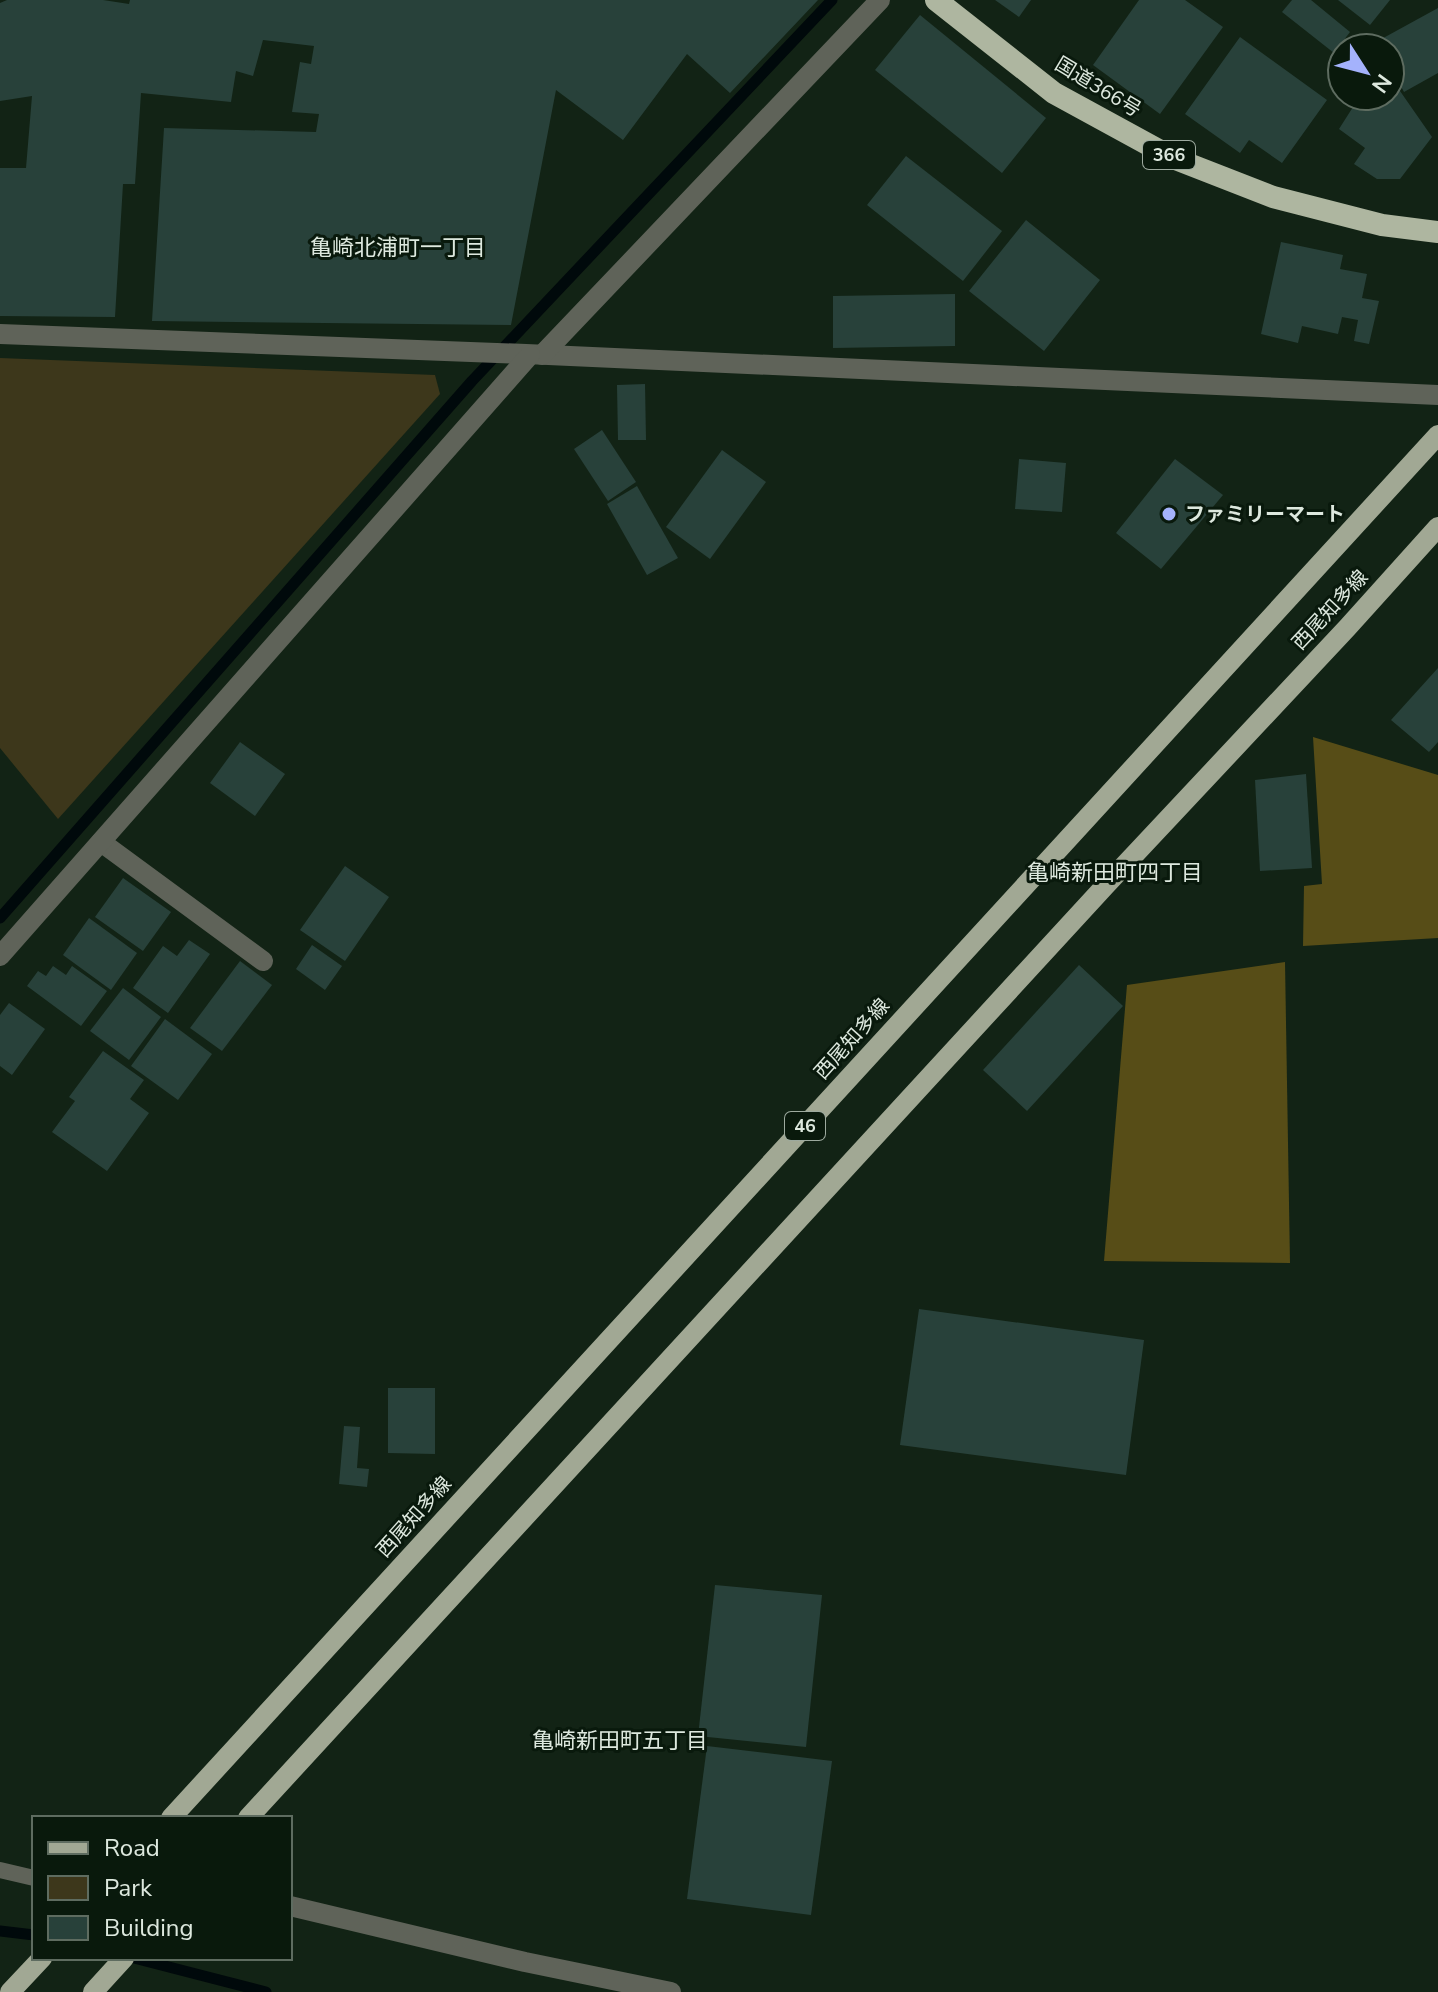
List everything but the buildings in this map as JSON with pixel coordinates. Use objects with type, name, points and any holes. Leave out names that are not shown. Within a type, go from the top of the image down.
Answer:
[{"type":"highway","name":"国道366号","points":[[936,0],[1054,93],[1173,158],[1273,197],[1382,225],[1438,232]]},
{"type":"main road","name":"西尾知多線","points":[[173,1816],[1438,435]]},
{"type":"main road","name":"西尾知多線","points":[[250,1816],[1438,527]]},
{"type":"main road","points":[[10,1992],[40,1960]]},
{"type":"main road","points":[[93,1992],[119,1963]]},
{"type":"street","points":[[0,956],[533,355],[880,0]]},
{"type":"street","points":[[0,334],[1438,395]]},
{"type":"street","points":[[101,842],[263,961]]},
{"type":"street","points":[[292,1906],[525,1962],[671,1992]]},
{"type":"lane","points":[[0,1870],[32,1878]]},
{"type":"green space","points":[[0,358],[435,375],[440,394],[58,819],[0,748]]},
{"type":"shaded area","points":[[1313,737],[1438,775],[1438,938],[1303,946],[1304,886],[1322,884]]},
{"type":"shaded area","points":[[1285,962],[1290,1263],[1104,1261],[1127,985]]},
{"type":"waterway","points":[[0,918],[472,381],[832,0]]},
{"type":"waterway","points":[[0,1931],[32,1935]]},
{"type":"waterway","points":[[142,1960],[266,1992]]},
{"type":"place","name":"ファミリーマート","points":[[1169,514]]},
{"type":"district","name":"亀崎北浦町一丁目","points":[[398,248]]},
{"type":"district","name":"亀崎新田町四丁目","points":[[1115,873]]},
{"type":"district","name":"亀崎新田町五丁目","points":[[620,1741]]}]
